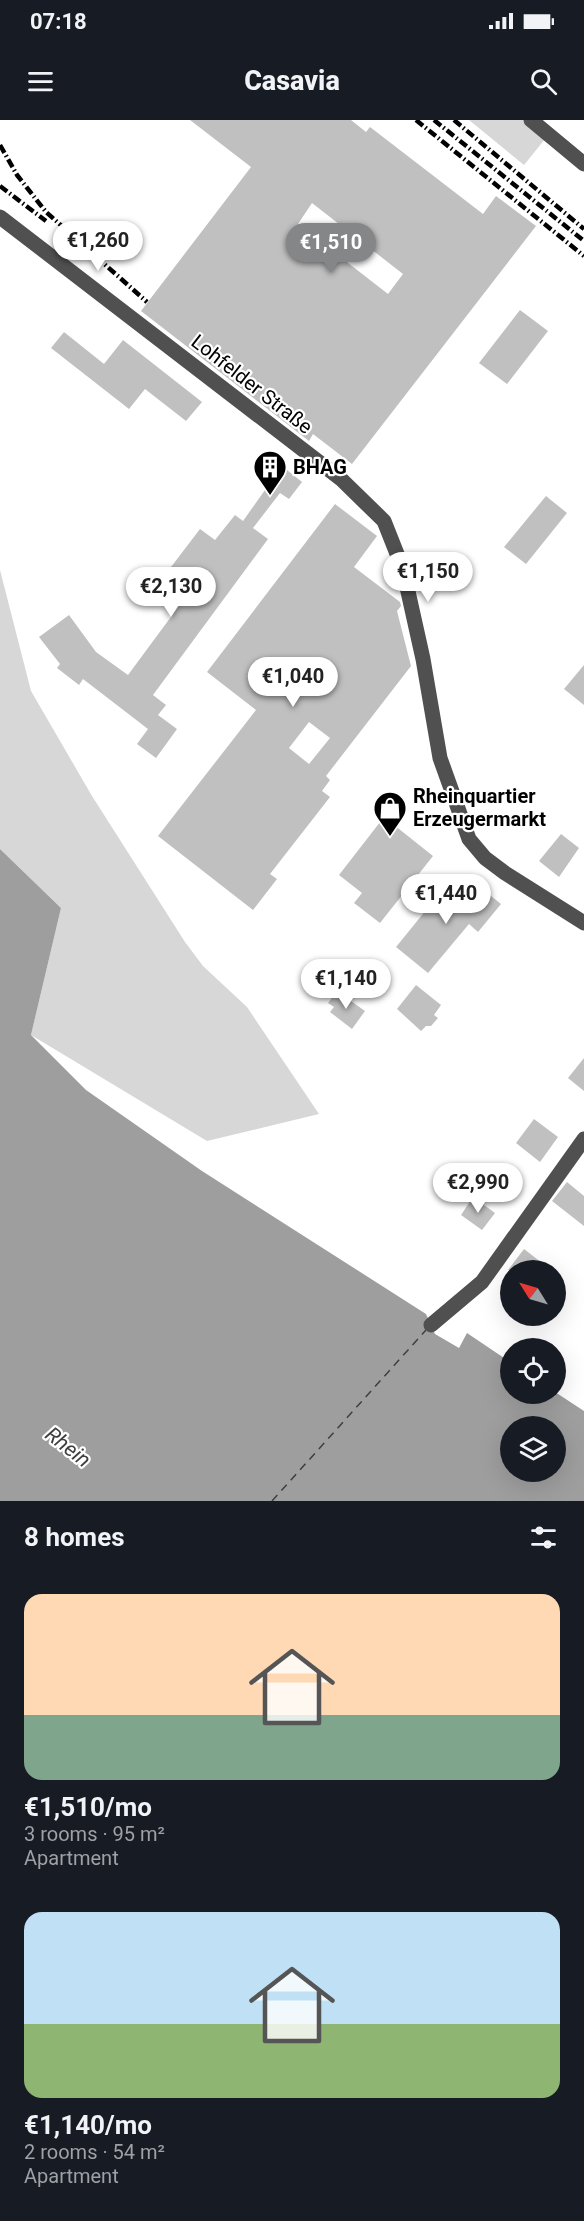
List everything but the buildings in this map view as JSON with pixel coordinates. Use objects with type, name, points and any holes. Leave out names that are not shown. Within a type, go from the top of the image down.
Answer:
[{"type":"street","points":[[531,120],[584,164]]},
{"type":"street","name":"Lohfelder Straße","points":[[0,217],[341,479],[384,521],[403,569],[423,659],[440,758],[469,839],[485,858],[505,873],[584,923]]},
{"type":"street","points":[[431,1325],[482,1282],[584,1139]]},
{"type":"shaded area","points":[[469,120],[523,120],[545,139],[524,165]]},
{"type":"shaded area","points":[[0,570],[31,691],[92,796],[185,942],[203,966],[247,1007],[319,1114],[207,1141],[31,1035],[61,908],[0,849]]},
{"type":"water","name":"Rhein","points":[[0,849],[61,908],[31,1035],[86,1090],[202,1171],[426,1314],[435,1334],[459,1348],[467,1333],[500,1355],[500,1404],[566,1404],[566,1399],[584,1411],[584,1501],[0,1501]]},
{"type":"ferry route","points":[[272,1501],[426,1330]]},
{"type":"railway","points":[[416,120],[584,256]]},
{"type":"railway","points":[[434,120],[584,241]]},
{"type":"railway","points":[[454,120],[584,229]]},
{"type":"railway","points":[[0,145],[17,175],[46,212],[147,302]]},
{"type":"railway","points":[[0,186],[46,221]]},
{"type":"place","name":"BHAG","points":[[270,496]]},
{"type":"place","name":"Rheinquartier Erzeugermarkt","points":[[390,837]]}]
